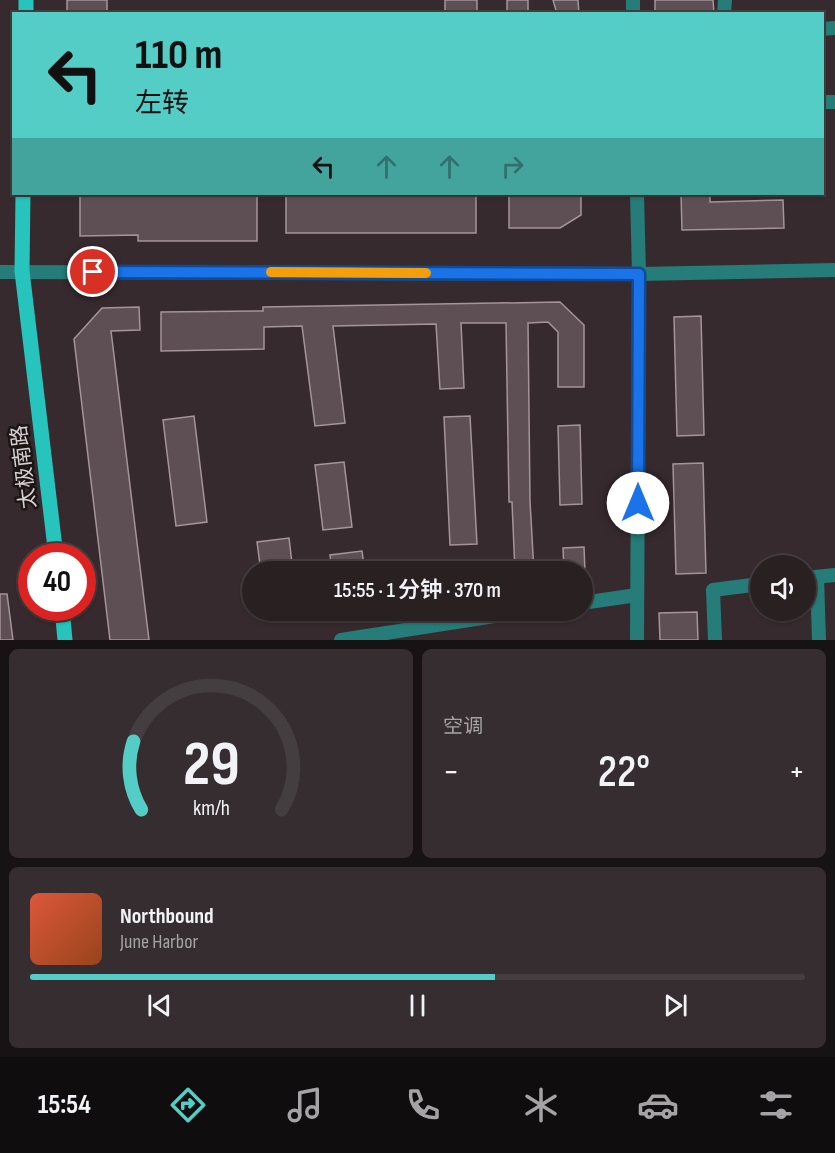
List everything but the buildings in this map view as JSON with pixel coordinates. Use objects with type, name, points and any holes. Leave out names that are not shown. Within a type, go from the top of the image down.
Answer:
[{"type":"main road","name":"太极南路","points":[[24,195],[22,271],[54,543]]},
{"type":"main road","points":[[63,621],[65,640]]},
{"type":"street","points":[[637,195],[639,274],[637,640]]},
{"type":"street","points":[[0,272],[639,274],[835,270]]},
{"type":"street","points":[[816,577],[835,575]]},
{"type":"street","points":[[715,640],[713,590],[750,585]]},
{"type":"street","points":[[593,601],[637,595]]},
{"type":"street","points":[[816,617],[819,640]]},
{"type":"street","points":[[341,640],[463,621]]},
{"type":"slow traffic","points":[[271,272],[426,273]]},
{"type":"route","points":[[93,272],[639,274],[638,503]]}]
